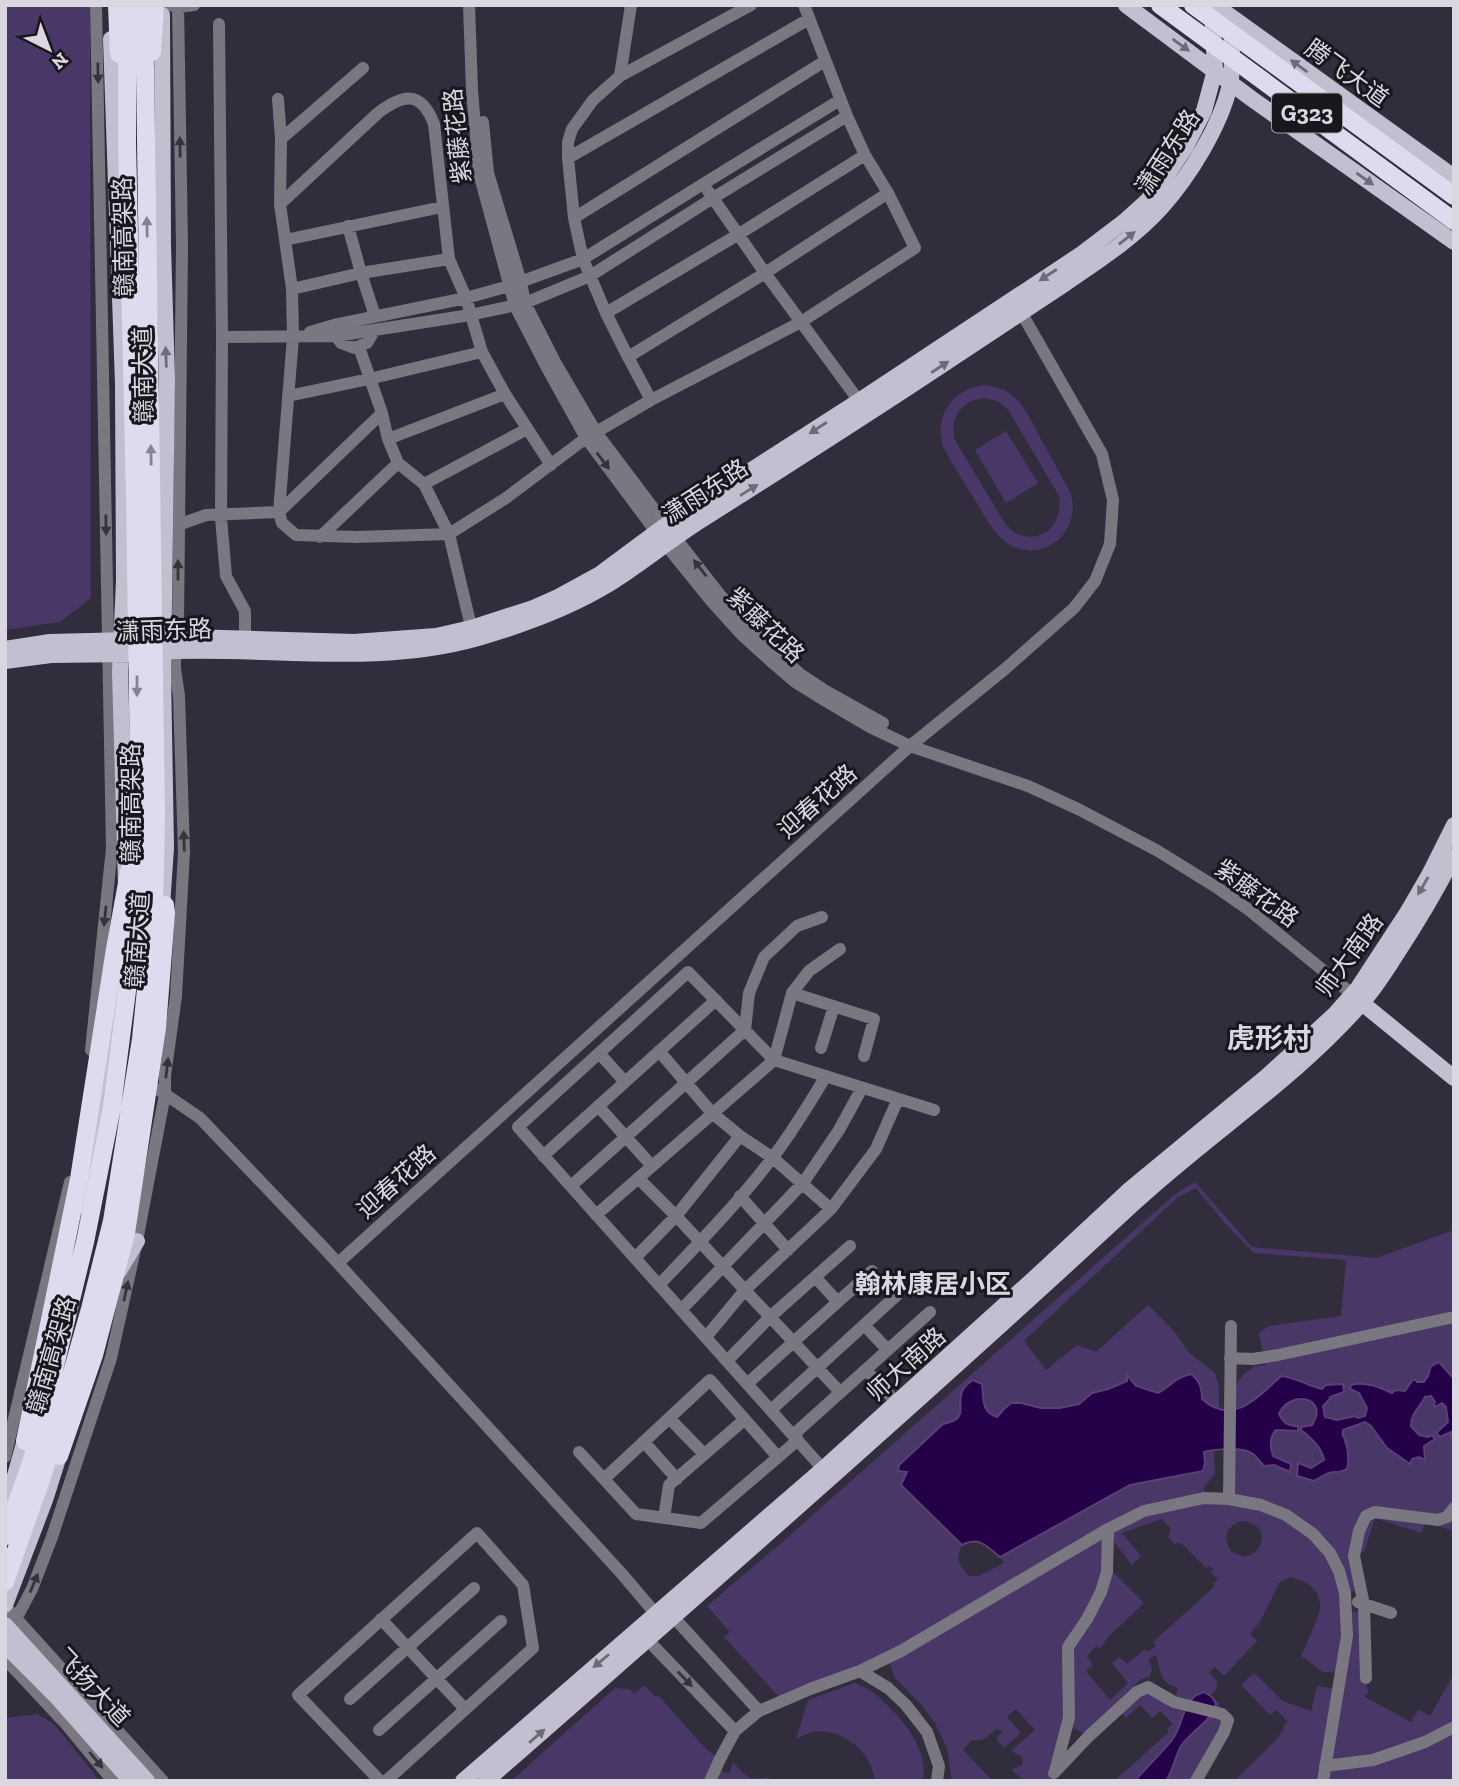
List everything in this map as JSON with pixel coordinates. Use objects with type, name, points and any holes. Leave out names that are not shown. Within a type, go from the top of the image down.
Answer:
[{"type":"highway","points":[[117,5],[138,192]]},
{"type":"highway","name":"赣南高架路","points":[[5,1582],[43,1474],[112,1221],[141,1039],[154,911],[148,813],[138,192],[127,5]]},
{"type":"highway","name":"赣南高架路","points":[[138,192],[144,5]]},
{"type":"highway","points":[[138,192],[155,5]]},
{"type":"highway","name":"G323","points":[[1160,5],[1454,221]]},
{"type":"highway","name":"G323","points":[[1193,5],[1454,196]]},
{"type":"highway","points":[[25,1441],[79,1179],[114,949],[148,813]]},
{"type":"highway","points":[[58,1459],[94,1355],[127,1233],[157,1028],[166,913],[148,813]]},
{"type":"highway","name":"赣南高架路","points":[[5,1536],[32,1460],[85,1242],[112,1107],[148,813]]},
{"type":"main road","name":"赣南大道","points":[[5,1511],[25,1441],[92,1162],[126,924],[120,672],[115,648],[124,580],[123,384],[110,5]]},
{"type":"main road","points":[[1126,5],[1454,242]]},
{"type":"main road","name":"潇雨东路","points":[[665,535],[872,411],[1017,305],[1147,201],[1186,146],[1204,111],[1214,70],[1213,5]]},
{"type":"main road","name":"腾飞大道","points":[[1213,5],[1454,177]]},
{"type":"main road","name":"赣南大道","points":[[5,1606],[45,1500],[107,1291],[131,1167],[156,996],[166,848],[169,645],[163,245],[172,6]]},
{"type":"main road","name":"潇雨东路","points":[[5,661],[115,648],[244,639],[378,641],[472,633],[506,629],[564,608],[608,584],[665,535],[859,401],[1017,305],[1090,266],[1134,233],[1176,190],[1218,119],[1231,82],[1231,17]]},
{"type":"main road","name":"潇雨东路","points":[[169,645],[315,653],[380,653],[440,647],[472,633]]},
{"type":"main road","name":"潇雨东路","points":[[5,649],[50,642],[115,648]]},
{"type":"main road","name":"师大南路","points":[[664,1615],[846,1464],[1136,1201],[1275,1085],[1344,1023],[1429,875],[1454,825]]},
{"type":"main road","name":"师大南路","points":[[486,1781],[1128,1191],[1360,995],[1419,920],[1454,856]]},
{"type":"main road","points":[[1360,995],[1454,1065]]},
{"type":"main road","points":[[1360,995],[1454,1077]]},
{"type":"main road","points":[[60,1226],[66,1276]]},
{"type":"main road","points":[[107,1291],[137,1241]]},
{"type":"main road","name":"飞扬大道","points":[[8,1635],[56,1696],[133,1774],[147,1781]]},
{"type":"main road","name":"飞扬大道","points":[[8,1635],[133,1774]]},
{"type":"main road","name":"师大南路","points":[[463,1781],[642,1635]]},
{"type":"street","points":[[5,1457],[75,1160],[90,1060],[112,848],[115,648],[96,5]]},
{"type":"street","points":[[8,1635],[32,1589],[52,1538],[111,1358],[165,1094],[176,996],[184,852],[179,695],[169,645],[178,621],[181,245],[172,6],[194,5]]},
{"type":"street","name":"紫藤花路","points":[[469,5],[479,173],[515,284]]},
{"type":"street","name":"紫藤花路","points":[[477,5],[479,81],[488,173],[520,305],[555,362],[591,435],[712,602],[742,635],[774,664],[819,697],[870,727],[1030,780],[1133,829],[1253,904],[1360,995]]},
{"type":"street","points":[[620,76],[631,5]]},
{"type":"street","points":[[652,400],[606,313],[583,259],[574,218],[568,142],[572,129],[593,100],[620,76],[751,5]]},
{"type":"street","points":[[278,99],[281,139],[280,204],[292,289],[293,337],[279,512],[282,523],[296,535],[320,537],[449,534],[506,498],[591,435],[801,322],[915,248],[847,116],[804,5]]},
{"type":"street","points":[[568,158],[809,19]]},
{"type":"street","points":[[219,24],[221,513],[226,576],[245,611],[244,639]]},
{"type":"street","points":[[574,218],[825,61]]},
{"type":"street","points":[[281,139],[363,68]]},
{"type":"street","points":[[280,204],[378,113],[407,97],[420,102],[429,111],[434,124],[449,259],[466,298],[482,352],[505,394],[551,465]]},
{"type":"street","points":[[293,337],[334,325],[466,298],[515,284],[583,259],[840,100]]},
{"type":"street","points":[[222,337],[335,336],[520,305],[590,276],[847,116]]},
{"type":"street","points":[[606,313],[865,155]]},
{"type":"street","points":[[703,184],[859,401]]},
{"type":"street","points":[[628,357],[888,193]]},
{"type":"street","points":[[285,240],[442,207]]},
{"type":"street","points":[[348,226],[375,316]]},
{"type":"street","points":[[292,289],[360,273],[449,259]]},
{"type":"street","name":"迎春花路","points":[[338,1263],[914,743],[1074,607],[1095,581],[1111,544],[1113,500],[1102,454],[1017,305]]},
{"type":"street","points":[[335,336],[345,346],[359,347],[370,340],[374,331]]},
{"type":"street","points":[[359,347],[398,463],[424,484],[449,534],[472,633]]},
{"type":"street","points":[[288,396],[482,352]]},
{"type":"street","points":[[388,439],[505,394]]},
{"type":"street","points":[[178,525],[206,514],[279,512],[382,413]]},
{"type":"street","points":[[424,484],[527,429]]},
{"type":"street","points":[[320,537],[398,463]]},
{"type":"street","points":[[571,1186],[745,1030],[749,993],[764,957],[797,926],[822,917]]},
{"type":"street","points":[[596,1215],[774,1060],[792,992],[809,971],[840,949]]},
{"type":"street","points":[[823,1469],[518,1127],[688,972],[774,1060],[934,1110]]},
{"type":"street","points":[[792,992],[874,1019],[864,1056]]},
{"type":"street","points":[[543,1156],[716,1000]]},
{"type":"street","points":[[821,1048],[834,1006]]},
{"type":"street","points":[[659,1051],[712,1113],[773,1158],[831,1209]]},
{"type":"street","points":[[600,1053],[625,1082]]},
{"type":"street","points":[[659,1285],[773,1158],[826,1076]]},
{"type":"street","points":[[145,1079],[200,1118],[338,1263],[604,1554],[759,1711]]},
{"type":"street","points":[[681,1310],[803,1183],[839,1130],[862,1088]]},
{"type":"street","points":[[706,1337],[745,1290],[831,1209],[876,1149],[898,1099]]},
{"type":"street","points":[[598,1106],[652,1166]]},
{"type":"street","points":[[635,1258],[676,1216],[740,1136]]},
{"type":"street","points":[[638,1178],[840,1392]]},
{"type":"street","points":[[740,1196],[788,1250]]},
{"type":"street","points":[[727,1362],[770,1317],[850,1246]]},
{"type":"street","points":[[747,1384],[872,1271]]},
{"type":"street","points":[[816,1277],[838,1302]]},
{"type":"street","points":[[771,1410],[897,1295]]},
{"type":"street","points":[[579,1452],[636,1514],[701,1523],[778,1457],[840,1392],[930,1312]]},
{"type":"street","points":[[1230,1358],[1253,1359],[1278,1355],[1454,1317]]},
{"type":"street","points":[[864,1325],[888,1350]]},
{"type":"street","points":[[1229,1499],[1231,1326]]},
{"type":"street","points":[[866,1370],[897,1403]]},
{"type":"street","points":[[604,1479],[709,1380],[778,1457]]},
{"type":"street","points":[[669,1418],[704,1454]]},
{"type":"street","points":[[664,1518],[669,1485],[744,1420]]},
{"type":"street","points":[[644,1441],[677,1479]]},
{"type":"street","points":[[710,1781],[735,1731],[759,1711],[860,1671],[901,1651],[1108,1529],[1144,1511],[1205,1498],[1261,1505],[1286,1515],[1313,1534],[1330,1553],[1339,1571],[1346,1598],[1347,1636],[1323,1781]]},
{"type":"street","points":[[1366,1678],[1364,1605],[1354,1556],[1366,1516],[1375,1512],[1438,1520],[1447,1517],[1454,1508]]},
{"type":"street","points":[[1054,1777],[1069,1718],[1068,1647],[1101,1592],[1107,1572],[1108,1529]]},
{"type":"street","points":[[380,1781],[298,1695],[477,1533],[523,1585],[533,1648],[393,1779]]},
{"type":"street","points":[[350,1699],[474,1588]]},
{"type":"street","points":[[1346,1598],[1391,1613]]},
{"type":"street","points":[[5,1606],[8,1635],[162,1781]]},
{"type":"street","points":[[381,1619],[465,1709]]},
{"type":"street","points":[[379,1730],[501,1622]]},
{"type":"street","points":[[642,1635],[735,1731]]},
{"type":"street","points":[[5,1659],[65,1723],[113,1781]]},
{"type":"street","points":[[860,1671],[888,1688],[906,1705],[927,1732],[939,1766],[937,1781]]},
{"type":"street","points":[[1054,1777],[1089,1736],[1137,1692],[1149,1687],[1174,1702],[1222,1714],[1228,1720],[1196,1781]]},
{"type":"street","points":[[56,1696],[65,1723]]},
{"type":"street","points":[[1325,1766],[1373,1760],[1425,1742],[1454,1727]]},
{"type":"street","points":[[133,1774],[162,1781]]},
{"type":"shaded area","points":[[5,5],[90,5],[91,598],[60,622],[5,630]]},
{"type":"shaded area","points":[[991,386],[1005,390],[1018,400],[1071,494],[1073,506],[1070,524],[1059,539],[1042,549],[1023,550],[1014,547],[997,534],[943,446],[941,425],[948,406],[962,392]],"holes":[[[976,399],[997,401],[1007,408],[1058,494],[1059,513],[1043,534],[1026,536],[1007,526],[955,440],[954,424],[964,406]]]},
{"type":"shaded area","points":[[1006,431],[1038,483],[1006,503],[975,450]]},
{"type":"shaded area","points":[[1195,1182],[1252,1247],[1376,1258],[1454,1230],[1454,1531],[1425,1522],[1421,1533],[1375,1518],[1364,1552],[1351,1549],[1359,1590],[1346,1593],[1346,1610],[1365,1614],[1369,1676],[1366,1688],[1369,1690],[1365,1697],[1411,1722],[1418,1710],[1430,1716],[1454,1674],[1454,1781],[1234,1781],[1280,1736],[1288,1722],[1276,1710],[1270,1715],[1241,1685],[1254,1673],[1283,1701],[1311,1711],[1317,1686],[1337,1689],[1340,1673],[1323,1672],[1301,1656],[1318,1617],[1320,1601],[1311,1586],[1290,1577],[1279,1583],[1260,1622],[1250,1634],[1257,1641],[1224,1676],[1215,1667],[1209,1672],[1218,1682],[1218,1687],[1211,1695],[1219,1704],[1219,1713],[1228,1720],[1196,1781],[1165,1781],[1182,1744],[1212,1715],[1182,1717],[1174,1737],[1137,1781],[1114,1781],[1169,1732],[1167,1729],[1173,1724],[1160,1711],[1152,1718],[1140,1705],[1126,1718],[1119,1710],[1089,1736],[1068,1723],[1054,1772],[1054,1781],[1024,1781],[1012,1770],[1022,1765],[1023,1757],[1012,1750],[1035,1730],[1016,1709],[1007,1717],[1021,1733],[1004,1748],[996,1738],[1003,1732],[997,1729],[982,1740],[972,1740],[963,1750],[990,1781],[952,1781],[947,1748],[935,1723],[895,1678],[888,1658],[783,1701],[724,1637],[730,1632],[707,1606],[1174,1195]],"holes":[[[1196,1188],[1254,1253],[1346,1260],[1341,1316],[1269,1326],[1259,1333],[1265,1365],[1255,1366],[1243,1375],[1231,1392],[1228,1499],[1204,1498],[1204,1487],[1215,1474],[1214,1449],[1204,1452],[1205,1463],[1202,1471],[1130,1485],[1000,1557],[1004,1563],[979,1576],[969,1576],[959,1562],[962,1545],[901,1485],[907,1472],[960,1416],[961,1397],[982,1384],[985,1409],[997,1417],[1003,1409],[1021,1403],[1041,1408],[1079,1404],[1092,1393],[1127,1381],[1127,1376],[1136,1386],[1158,1393],[1180,1377],[1191,1374],[1198,1391],[1219,1410],[1219,1386],[1215,1373],[1188,1352],[1174,1331],[1148,1305],[1096,1352],[1077,1345],[1046,1370],[1024,1341],[1178,1197]],[[1161,1519],[1171,1528],[1168,1537],[1174,1544],[1181,1543],[1206,1568],[1210,1566],[1213,1570],[1210,1572],[1218,1579],[1213,1584],[1214,1587],[1153,1642],[1156,1646],[1148,1652],[1145,1649],[1127,1664],[1119,1657],[1112,1663],[1128,1683],[1110,1700],[1086,1671],[1093,1666],[1087,1656],[1096,1646],[1100,1648],[1144,1603],[1111,1570],[1112,1539],[1132,1565],[1141,1556],[1122,1533]],[[1237,1523],[1251,1523],[1261,1532],[1261,1544],[1257,1550],[1244,1557],[1232,1552],[1227,1542],[1227,1533]],[[1156,1655],[1164,1680],[1178,1688],[1174,1702],[1148,1687],[1137,1692],[1134,1686],[1141,1679],[1150,1677],[1152,1669],[1149,1659]]]},
{"type":"shaded area","points":[[1439,1362],[1454,1379],[1454,1441],[1451,1432],[1440,1437],[1436,1433],[1448,1422],[1446,1407],[1442,1403],[1435,1407],[1431,1396],[1425,1397],[1414,1414],[1411,1426],[1419,1435],[1432,1435],[1435,1439],[1424,1446],[1425,1460],[1419,1457],[1412,1459],[1410,1464],[1387,1448],[1365,1422],[1343,1430],[1348,1455],[1347,1469],[1328,1473],[1314,1481],[1297,1476],[1298,1463],[1311,1468],[1324,1460],[1319,1448],[1301,1430],[1301,1427],[1312,1425],[1316,1408],[1312,1403],[1299,1399],[1284,1406],[1279,1414],[1286,1423],[1298,1426],[1298,1431],[1276,1430],[1271,1442],[1273,1456],[1291,1464],[1290,1472],[1274,1465],[1264,1466],[1255,1455],[1247,1451],[1228,1449],[1204,1452],[1203,1471],[1130,1485],[1000,1557],[978,1542],[962,1545],[901,1485],[907,1472],[898,1471],[899,1465],[943,1424],[957,1418],[961,1410],[961,1394],[973,1380],[982,1384],[986,1408],[997,1417],[1011,1403],[1041,1408],[1079,1404],[1092,1393],[1127,1381],[1127,1375],[1136,1386],[1158,1393],[1191,1374],[1200,1385],[1202,1399],[1213,1407],[1235,1410],[1254,1400],[1281,1376],[1322,1389],[1326,1385],[1343,1384],[1344,1392],[1330,1397],[1323,1406],[1325,1417],[1337,1420],[1365,1416],[1367,1408],[1359,1393],[1350,1389],[1351,1385],[1372,1385],[1392,1393],[1396,1390],[1405,1391],[1415,1379],[1417,1382],[1424,1382],[1431,1366]]},
{"type":"shaded area","points":[[855,1683],[870,1690],[883,1701],[910,1732],[922,1756],[923,1781],[875,1781],[873,1770],[862,1751],[844,1737],[833,1733],[812,1732],[796,1739],[808,1700]]},
{"type":"shaded area","points":[[644,1685],[656,1697],[659,1696],[707,1750],[720,1759],[716,1769],[729,1774],[733,1762],[748,1777],[769,1777],[768,1781],[511,1781],[615,1688],[630,1689],[634,1694]]},
{"type":"shaded area","points":[[1204,1692],[1212,1697],[1216,1704],[1205,1721],[1181,1746],[1167,1779],[1159,1782],[1137,1781],[1176,1734],[1187,1705]]},
{"type":"shaded area","points":[[37,1714],[54,1724],[100,1781],[5,1781],[5,1718]]},
{"type":"district","name":"虎形村","points":[[1269,1038]]},
{"type":"district","name":"翰林康居小区","points":[[933,1284]]}]
